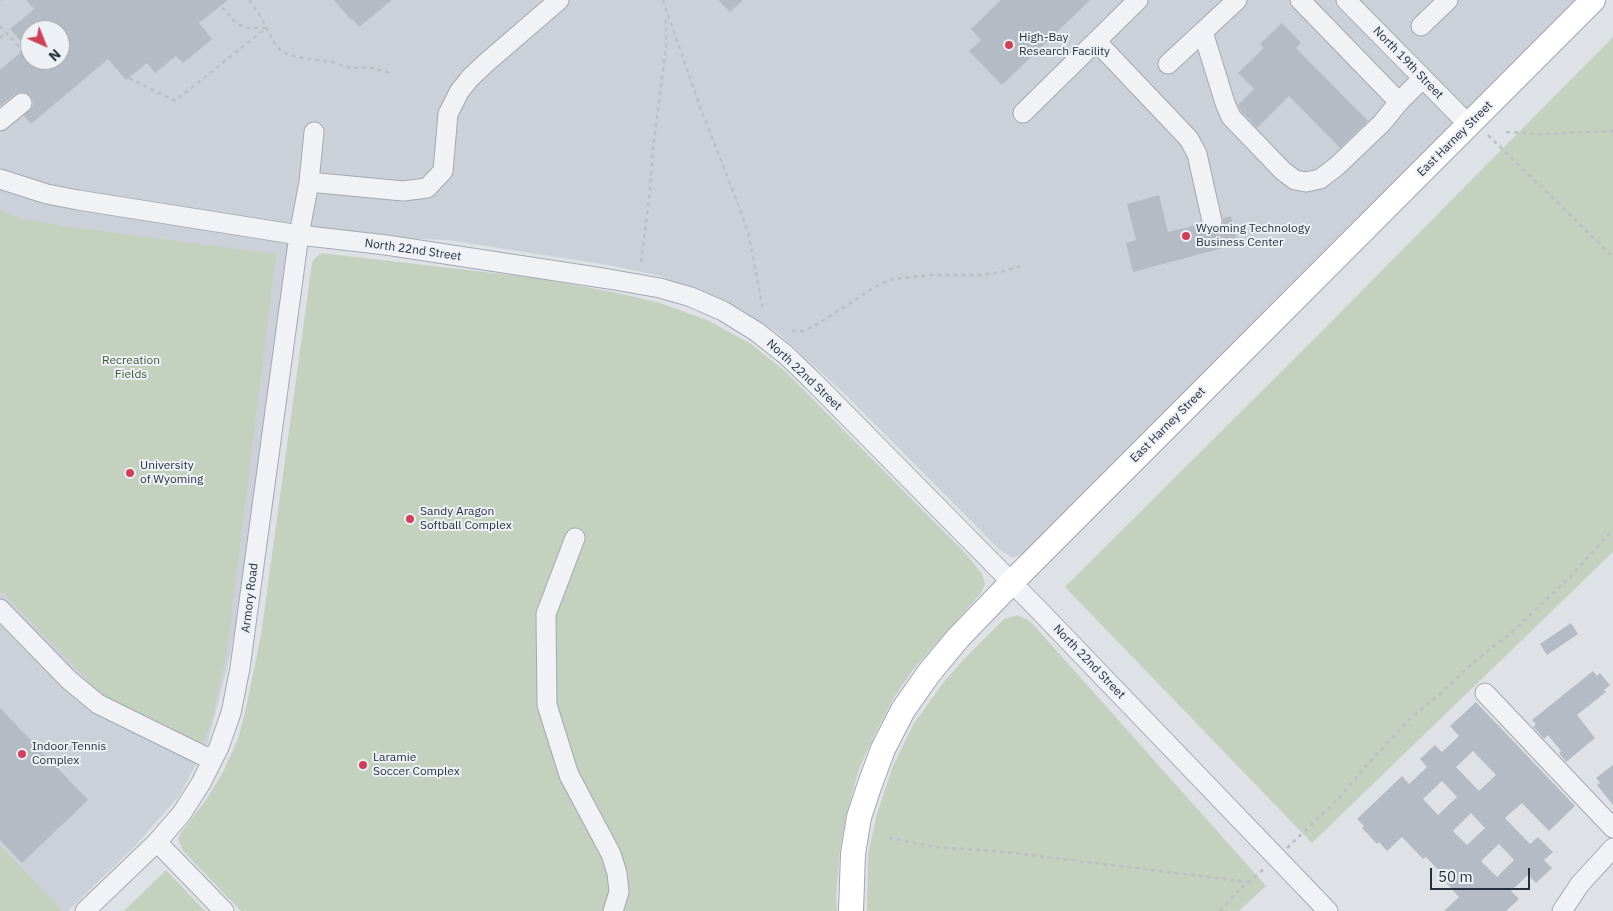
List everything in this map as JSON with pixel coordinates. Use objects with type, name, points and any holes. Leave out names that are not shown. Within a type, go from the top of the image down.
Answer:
[{"type":"main road","name":"East Harney Street","points":[[851,911],[853,854],[859,817],[883,749],[904,710],[929,673],[958,638],[1012,582],[1478,130],[1593,0]]},
{"type":"street","points":[[309,182],[403,191],[427,188],[443,171],[448,114],[459,92],[470,78],[487,62],[559,0]]},
{"type":"street","points":[[1023,113],[1138,0]]},
{"type":"street","points":[[1300,0],[1399,102]]},
{"type":"street","name":"North 19th Street","points":[[1346,0],[1423,78],[1478,130]]},
{"type":"street","points":[[1168,64],[1203,32],[1231,2]]},
{"type":"street","points":[[1421,26],[1435,4]]},
{"type":"street","points":[[1203,32],[1225,104],[1231,117],[1295,180],[1306,182],[1320,179],[1337,166],[1382,123],[1399,102],[1423,78]]},
{"type":"street","points":[[1096,41],[1189,139],[1197,154],[1212,221]]},
{"type":"street","points":[[0,121],[22,103]]},
{"type":"street","name":"Armory Road","points":[[85,911],[157,842],[182,813],[201,783],[231,713],[240,668],[299,235],[309,182],[314,132]]},
{"type":"street","name":"North 22nd Street","points":[[0,179],[47,194],[78,200],[299,235],[386,245],[609,278],[660,288],[691,297],[723,311],[757,332],[786,355],[1012,582],[1328,911]]},
{"type":"street","points":[[575,538],[546,614],[547,705],[569,775],[611,854],[617,873],[619,892],[613,911]]},
{"type":"street","points":[[0,609],[69,680],[98,704],[212,760]]},
{"type":"street","points":[[1485,693],[1613,828]]},
{"type":"street","points":[[157,842],[224,911]]},
{"type":"street","points":[[1562,911],[1580,884],[1613,848]]},
{"type":"path","points":[[249,0],[276,46],[283,52],[296,57],[332,62],[351,68],[369,67],[390,73]]},
{"type":"path","points":[[663,0],[698,104],[749,236],[763,310]]},
{"type":"path","points":[[221,6],[234,22],[240,25],[250,28],[266,28]]},
{"type":"path","points":[[641,262],[666,47],[666,12]]},
{"type":"path","points":[[0,26],[20,47]]},
{"type":"path","points":[[129,78],[175,101],[266,28]]},
{"type":"path","points":[[0,38],[6,33]]},
{"type":"path","points":[[1478,130],[1613,256]]},
{"type":"path","points":[[1506,132],[1539,134],[1613,131]]},
{"type":"path","points":[[792,331],[803,331],[816,325],[878,285],[892,279],[932,275],[982,275],[1022,266]]},
{"type":"path","points":[[1220,911],[1238,890],[1277,858],[1338,799],[1365,766],[1408,721],[1476,660],[1510,634],[1570,577],[1613,530]]},
{"type":"path","points":[[889,838],[935,847],[1005,852],[1249,882]]},
{"type":"shaded area","name":"University of Wyoming","points":[[0,0],[1577,0],[1030,550],[1013,558],[999,549],[847,396],[779,334],[737,307],[660,276],[614,266],[448,240],[300,235],[232,648],[208,742],[179,796],[136,845],[68,911],[0,911]]},
{"type":"green space","points":[[1613,37],[1613,552],[1312,843],[1065,587]]},
{"type":"green space","name":"Recreation Fields","points":[[0,210],[19,218],[64,226],[276,254],[227,652],[211,722],[202,745],[105,698],[0,590]]},
{"type":"green space","points":[[322,253],[536,278],[618,293],[660,303],[707,320],[751,344],[786,372],[967,555],[982,574],[985,584],[981,593],[912,671],[893,699],[859,769],[846,816],[840,850],[836,896],[837,911],[241,911],[183,851],[178,839],[223,772],[238,739],[246,708],[261,635],[312,263]]},
{"type":"green space","points":[[1018,615],[1031,622],[1266,886],[1239,911],[867,911],[868,854],[877,814],[893,766],[913,725],[943,683],[964,659],[1004,619]]},
{"type":"green space","points":[[0,845],[61,909],[59,911],[0,911]]},
{"type":"green space","points":[[166,870],[205,911],[124,911]]},
{"type":"building","points":[[26,0],[228,0],[199,23],[212,39],[183,63],[176,56],[155,73],[147,63],[126,80],[108,59],[31,124],[24,116],[33,106],[33,101],[26,93],[15,94],[0,106],[0,70],[20,53],[20,70],[70,70],[70,20],[21,20],[34,9]]},
{"type":"building","points":[[334,0],[392,0],[359,27]]},
{"type":"building","points":[[718,0],[743,0],[730,12]]},
{"type":"building","name":"High-Bay Research Facility","points":[[1001,0],[1090,0],[1002,85],[969,51],[981,40],[971,29]]},
{"type":"building","points":[[20,21],[20,41],[10,29]]},
{"type":"building","points":[[1282,23],[1301,43],[1296,48],[1368,121],[1340,148],[1289,96],[1257,128],[1241,111],[1238,105],[1254,89],[1238,73],[1264,48],[1260,44]]},
{"type":"building","name":"Wyoming Technology Business Center","points":[[1159,195],[1168,232],[1201,224],[1208,232],[1215,232],[1223,225],[1223,218],[1231,216],[1238,244],[1133,272],[1126,243],[1136,240],[1127,204]]},
{"type":"building","points":[[1571,623],[1578,634],[1547,655],[1540,644]]},
{"type":"building","points":[[1593,671],[1597,676],[1600,673],[1610,685],[1604,690],[1606,692],[1577,715],[1595,738],[1566,762],[1559,753],[1561,751],[1548,735],[1544,739],[1533,727],[1536,724],[1532,720]]},
{"type":"building","points":[[1476,702],[1575,806],[1549,831],[1522,803],[1505,818],[1530,844],[1538,837],[1553,852],[1544,860],[1552,868],[1536,883],[1528,875],[1511,891],[1519,899],[1506,911],[1444,911],[1459,897],[1440,876],[1442,874],[1426,857],[1423,859],[1402,837],[1387,851],[1379,842],[1377,844],[1362,828],[1364,826],[1357,819],[1402,776],[1409,784],[1427,767],[1420,759],[1435,745],[1442,752],[1459,736],[1450,726]],"holes":[[[1473,751],[1496,775],[1479,791],[1456,767]],[[1442,781],[1457,797],[1438,815],[1423,799]],[[1471,813],[1485,828],[1467,845],[1453,831]],[[1499,844],[1514,860],[1497,877],[1481,861]]]},
{"type":"building","name":"Indoor Tennis Complex","points":[[0,708],[88,800],[22,863],[0,840]]},
{"type":"building","points":[[1613,765],[1613,805],[1597,785],[1600,783],[1596,778]]},
{"type":"place","name":"High-Bay Research Facility","points":[[1009,45]]},
{"type":"place","name":"Wyoming Technology Business Center","points":[[1186,236]]},
{"type":"place","name":"University of Wyoming","points":[[130,473]]},
{"type":"place","name":"Sandy Aragon Softball Complex","points":[[410,519]]},
{"type":"place","name":"Indoor Tennis Complex","points":[[22,754]]},
{"type":"place","name":"Laramie Soccer Complex","points":[[363,765]]}]
